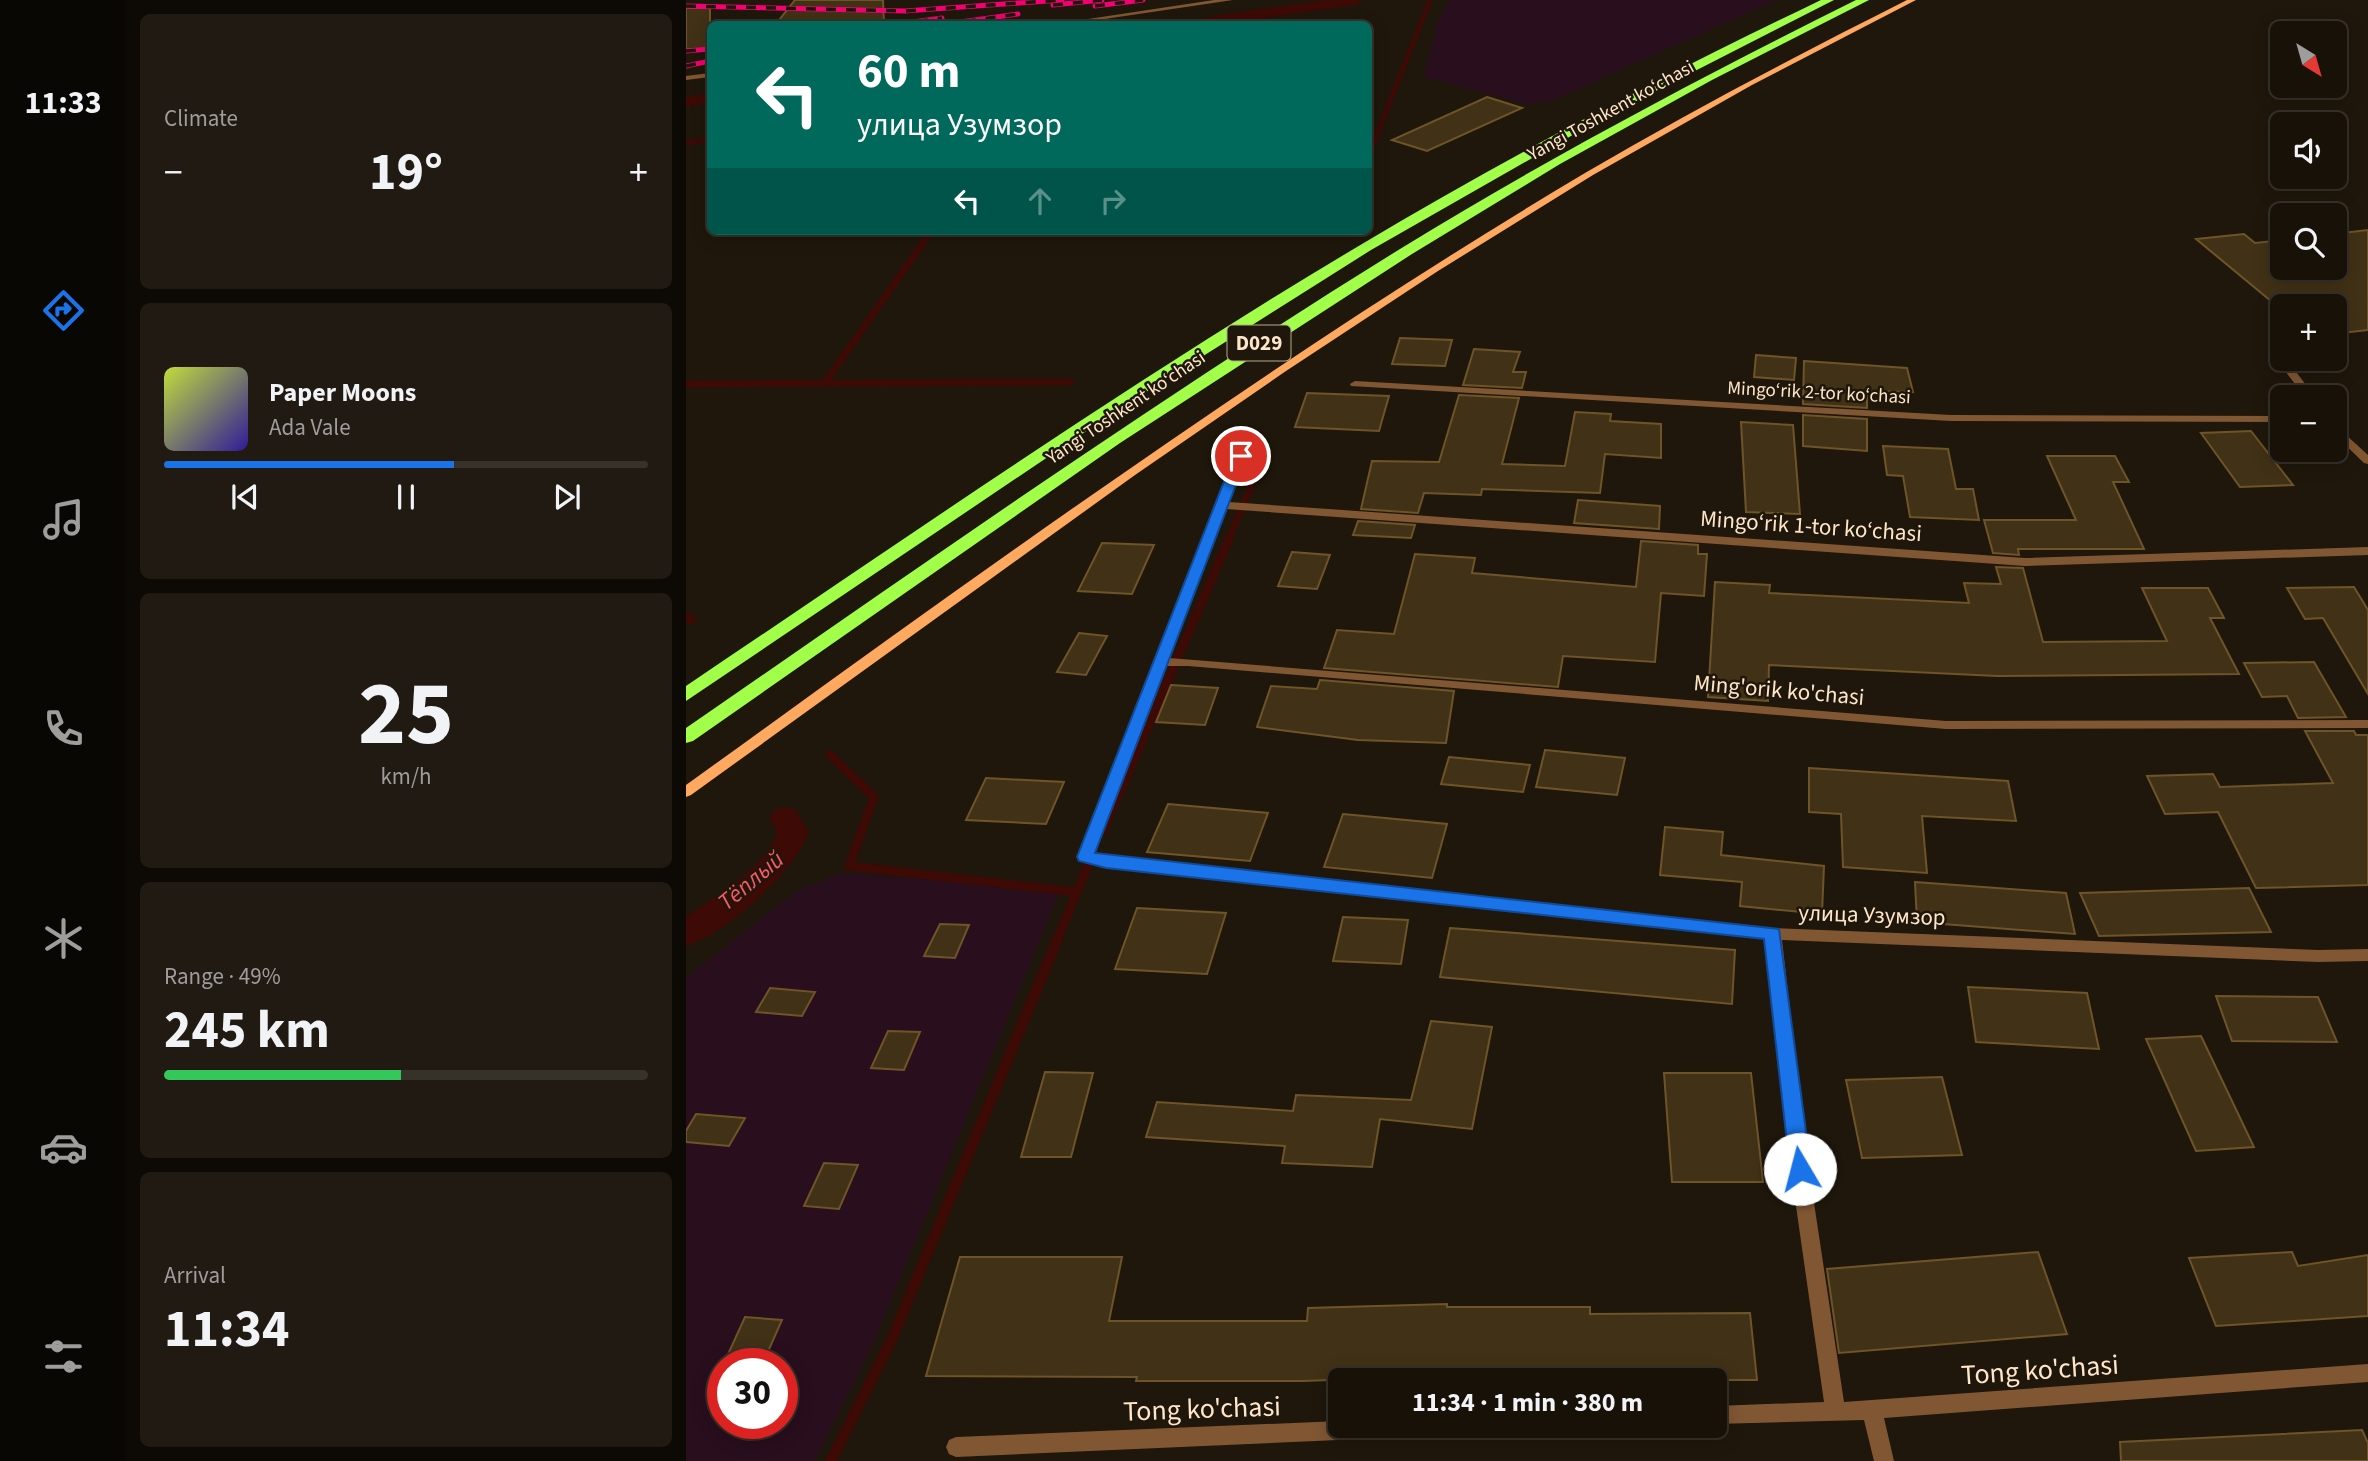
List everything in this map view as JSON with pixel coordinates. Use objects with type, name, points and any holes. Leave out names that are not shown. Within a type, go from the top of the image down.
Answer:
[{"type":"highway","name":"Yangi Toshkent ko‘chasi","points":[[686,695],[1105,412],[1365,247],[1598,116],[1829,0]]},
{"type":"highway","name":"Yangi Toshkent ko‘chasi","points":[[686,737],[1149,415],[1355,282],[1567,156],[1864,0]]},
{"type":"main road","points":[[686,792],[1113,484],[1306,352],[1469,246],[1739,90],[1912,0]]},
{"type":"street","points":[[1080,21],[1229,0]]},
{"type":"street","points":[[686,78],[707,75]]},
{"type":"street","points":[[2290,371],[2301,385]]},
{"type":"street","name":"Mingo‘rik 2-tor ko‘chasi","points":[[1355,384],[1951,418],[2270,419]]},
{"type":"street","points":[[2347,440],[2368,461]]},
{"type":"street","points":[[1161,662],[1241,456]]},
{"type":"street","name":"Mingo‘rik 1-tor ko‘chasi","points":[[1224,505],[2025,562],[2368,551]]},
{"type":"street","name":"Ming'orik ko'chasi","points":[[1161,662],[1188,662],[1946,724],[2368,724]]},
{"type":"street","name":"улица Узумзор","points":[[1161,662],[1085,857],[1106,862],[1773,934],[2318,956],[2368,954]]},
{"type":"street","points":[[1773,934],[1796,1143],[1835,1410]]},
{"type":"street","name":"Tong ko'chasi","points":[[1727,1414],[1872,1410],[2368,1373]]},
{"type":"street","points":[[1872,1410],[1884,1461]]},
{"type":"street","name":"Tong ko'chasi","points":[[956,1447],[1328,1431]]},
{"type":"shaded area","points":[[1450,0],[1776,0],[1551,101],[1545,100],[1531,105],[1424,77],[1439,18]]},
{"type":"shaded area","points":[[841,873],[1060,890],[872,1346],[815,1461],[686,1461],[686,978],[795,892]]},
{"type":"building","points":[[795,0],[883,0],[884,21],[778,21]]},
{"type":"building","points":[[686,8],[710,8],[707,48],[686,50]]},
{"type":"building","points":[[1487,97],[1522,108],[1427,151],[1392,140]]},
{"type":"building","points":[[2368,230],[2368,330],[2347,332],[2347,294],[2270,294],[2270,300],[2196,239],[2244,234],[2255,243],[2270,241],[2270,280],[2347,280],[2347,232]]},
{"type":"building","points":[[1400,338],[1452,340],[1445,366],[1392,364]]},
{"type":"building","points":[[1474,349],[1520,352],[1513,372],[1526,372],[1522,388],[1463,385]]},
{"type":"building","points":[[1756,355],[1796,358],[1794,380],[1754,377]]},
{"type":"building","points":[[1804,361],[1907,368],[1913,392],[1867,391],[1867,408],[1803,404]]},
{"type":"building","points":[[1307,393],[1389,396],[1379,431],[1295,427]]},
{"type":"building","points":[[1459,395],[1519,398],[1502,464],[1565,466],[1575,412],[1611,414],[1610,421],[1661,424],[1661,458],[1605,454],[1600,493],[1482,489],[1481,495],[1424,493],[1418,513],[1361,509],[1372,461],[1439,462]]},
{"type":"building","points":[[1803,415],[1867,419],[1867,451],[1803,446]]},
{"type":"building","points":[[1741,422],[1793,425],[1800,514],[1746,512]]},
{"type":"building","points":[[2251,431],[2270,455],[2270,462],[2275,462],[2293,485],[2240,487],[2201,433]]},
{"type":"building","points":[[1883,446],[1948,449],[1956,489],[1973,489],[1979,520],[1910,517],[1903,476],[1887,475]]},
{"type":"building","points":[[2047,456],[2115,456],[2129,482],[2113,482],[2144,549],[2018,549],[2019,555],[1993,553],[1984,520],[2076,520]]},
{"type":"building","points":[[1578,500],[1660,506],[1659,529],[1574,523]]},
{"type":"building","points":[[1358,521],[1415,525],[1411,538],[1353,535]]},
{"type":"building","points":[[1641,541],[1698,545],[1698,554],[1707,554],[1704,596],[1661,593],[1655,662],[1563,656],[1558,687],[1324,668],[1337,630],[1394,634],[1415,554],[1475,558],[1472,573],[1636,587]]},
{"type":"building","points":[[1102,543],[1154,545],[1132,594],[1078,591]]},
{"type":"building","points":[[1292,552],[1330,555],[1317,589],[1278,586]]},
{"type":"building","points":[[1996,567],[2023,568],[2043,642],[2167,641],[2142,588],[2208,588],[2224,618],[2210,618],[2239,674],[1997,676],[1769,665],[1768,701],[1708,697],[1715,582],[1770,585],[1769,593],[1969,603],[1964,583],[2001,584]]},
{"type":"building","points":[[2354,587],[2368,610],[2368,694],[2323,618],[2305,619],[2287,588]]},
{"type":"building","points":[[1079,633],[1107,636],[1086,675],[1057,672]]},
{"type":"building","points":[[2314,662],[2346,717],[2298,718],[2287,696],[2262,697],[2244,663]]},
{"type":"building","points":[[1320,680],[1454,691],[1446,743],[1358,740],[1257,727],[1271,686],[1317,689]]},
{"type":"building","points":[[1171,685],[1218,688],[1205,725],[1156,722]]},
{"type":"building","points":[[2305,731],[2354,731],[2356,735],[2368,735],[2368,885],[2256,888],[2218,812],[2165,814],[2147,776],[2213,774],[2220,787],[2333,783]]},
{"type":"building","points":[[1545,750],[1625,758],[1617,795],[1536,787]]},
{"type":"building","points":[[1449,757],[1530,765],[1523,792],[1441,784]]},
{"type":"building","points":[[1809,768],[2008,781],[2016,821],[1922,816],[1927,873],[1843,867],[1841,814],[1809,812]]},
{"type":"building","points":[[986,778],[1064,782],[1046,824],[966,820]]},
{"type":"building","points":[[1168,804],[1268,813],[1250,861],[1147,852]]},
{"type":"building","points":[[1343,814],[1447,824],[1432,878],[1324,867]]},
{"type":"building","points":[[1665,827],[1723,832],[1721,855],[1824,866],[1822,914],[1740,906],[1742,882],[1660,875]]},
{"type":"building","points":[[1915,882],[2066,893],[2075,934],[1917,922]]},
{"type":"building","points":[[2249,888],[2271,932],[2099,936],[2080,893]]},
{"type":"building","points":[[1137,908],[1226,913],[1207,974],[1115,969]]},
{"type":"building","points":[[1343,917],[1408,920],[1401,964],[1333,961]]},
{"type":"building","points":[[940,924],[969,925],[955,958],[924,956]]},
{"type":"building","points":[[1450,928],[1735,950],[1732,1004],[1440,977]]},
{"type":"building","points":[[1968,987],[2087,993],[2099,1049],[1976,1042]]},
{"type":"building","points":[[770,988],[815,992],[802,1016],[756,1012]]},
{"type":"building","points":[[2216,996],[2318,997],[2337,1042],[2232,1041]]},
{"type":"building","points":[[1431,1021],[1492,1027],[1472,1129],[1380,1119],[1372,1167],[1282,1163],[1285,1146],[1146,1137],[1157,1102],[1293,1111],[1296,1095],[1411,1100]]},
{"type":"building","points":[[888,1031],[920,1032],[904,1070],[871,1068]]},
{"type":"building","points":[[2201,1036],[2254,1147],[2196,1151],[2146,1039]]},
{"type":"building","points":[[1045,1072],[1093,1073],[1071,1157],[1021,1157]]},
{"type":"building","points":[[1664,1073],[1751,1073],[1763,1182],[1672,1182]]},
{"type":"building","points":[[1942,1077],[1962,1155],[1862,1158],[1846,1080]]},
{"type":"building","points":[[696,1114],[745,1118],[729,1146],[686,1142],[686,1131]]},
{"type":"building","points":[[824,1163],[858,1165],[839,1209],[804,1206]]},
{"type":"building","points":[[2038,1252],[2067,1334],[1839,1353],[1827,1269]]},
{"type":"building","points":[[2292,1252],[2298,1266],[2368,1255],[2368,1316],[2216,1326],[2189,1258]]},
{"type":"building","points":[[960,1257],[1122,1257],[1109,1321],[1307,1321],[1308,1308],[1447,1304],[1447,1307],[1590,1307],[1590,1314],[1750,1313],[1757,1380],[1727,1380],[1727,1368],[1328,1368],[1328,1380],[1303,1381],[1136,1381],[1137,1377],[926,1376]]},
{"type":"building","points":[[745,1317],[782,1320],[770,1348],[731,1348]]},
{"type":"building","points":[[2362,1430],[2368,1443],[2368,1461],[2121,1461],[2120,1442]]},
{"type":"waterway","name":"Тёплый","points":[[1214,21],[1355,0]]},
{"type":"waterway","points":[[1372,147],[1430,0]]},
{"type":"waterway","name":"Тёплый","points":[[686,102],[707,98]]},
{"type":"waterway","points":[[686,143],[707,140]]},
{"type":"waterway","points":[[825,383],[929,235]]},
{"type":"waterway","points":[[825,383],[1071,382]]},
{"type":"waterway","points":[[686,384],[825,383]]},
{"type":"waterway","points":[[1228,540],[1267,450]]},
{"type":"waterway","points":[[1103,831],[1229,539]]},
{"type":"waterway","points":[[686,616],[691,620]]},
{"type":"waterway","points":[[830,755],[874,797],[849,866],[1076,892]]},
{"type":"waterway","name":"Тёплый","points":[[686,934],[748,889],[777,861],[793,833],[785,817]]},
{"type":"waterway","points":[[1057,940],[1093,853]]},
{"type":"waterway","points":[[831,1461],[892,1339],[1058,938]]},
{"type":"railway","points":[[686,6],[905,11],[1062,0]]},
{"type":"railway","points":[[1053,5],[1102,0]]},
{"type":"railway","points":[[1095,6],[1143,0]]},
{"type":"railway","points":[[968,21],[1018,14]]},
{"type":"railway","points":[[920,21],[942,18]]},
{"type":"railway","points":[[686,51],[707,49]]},
{"type":"railway","points":[[686,66],[707,62]]},
{"type":"route","points":[[1241,456],[1085,857],[1106,862],[1773,934],[1800,1169]]}]
